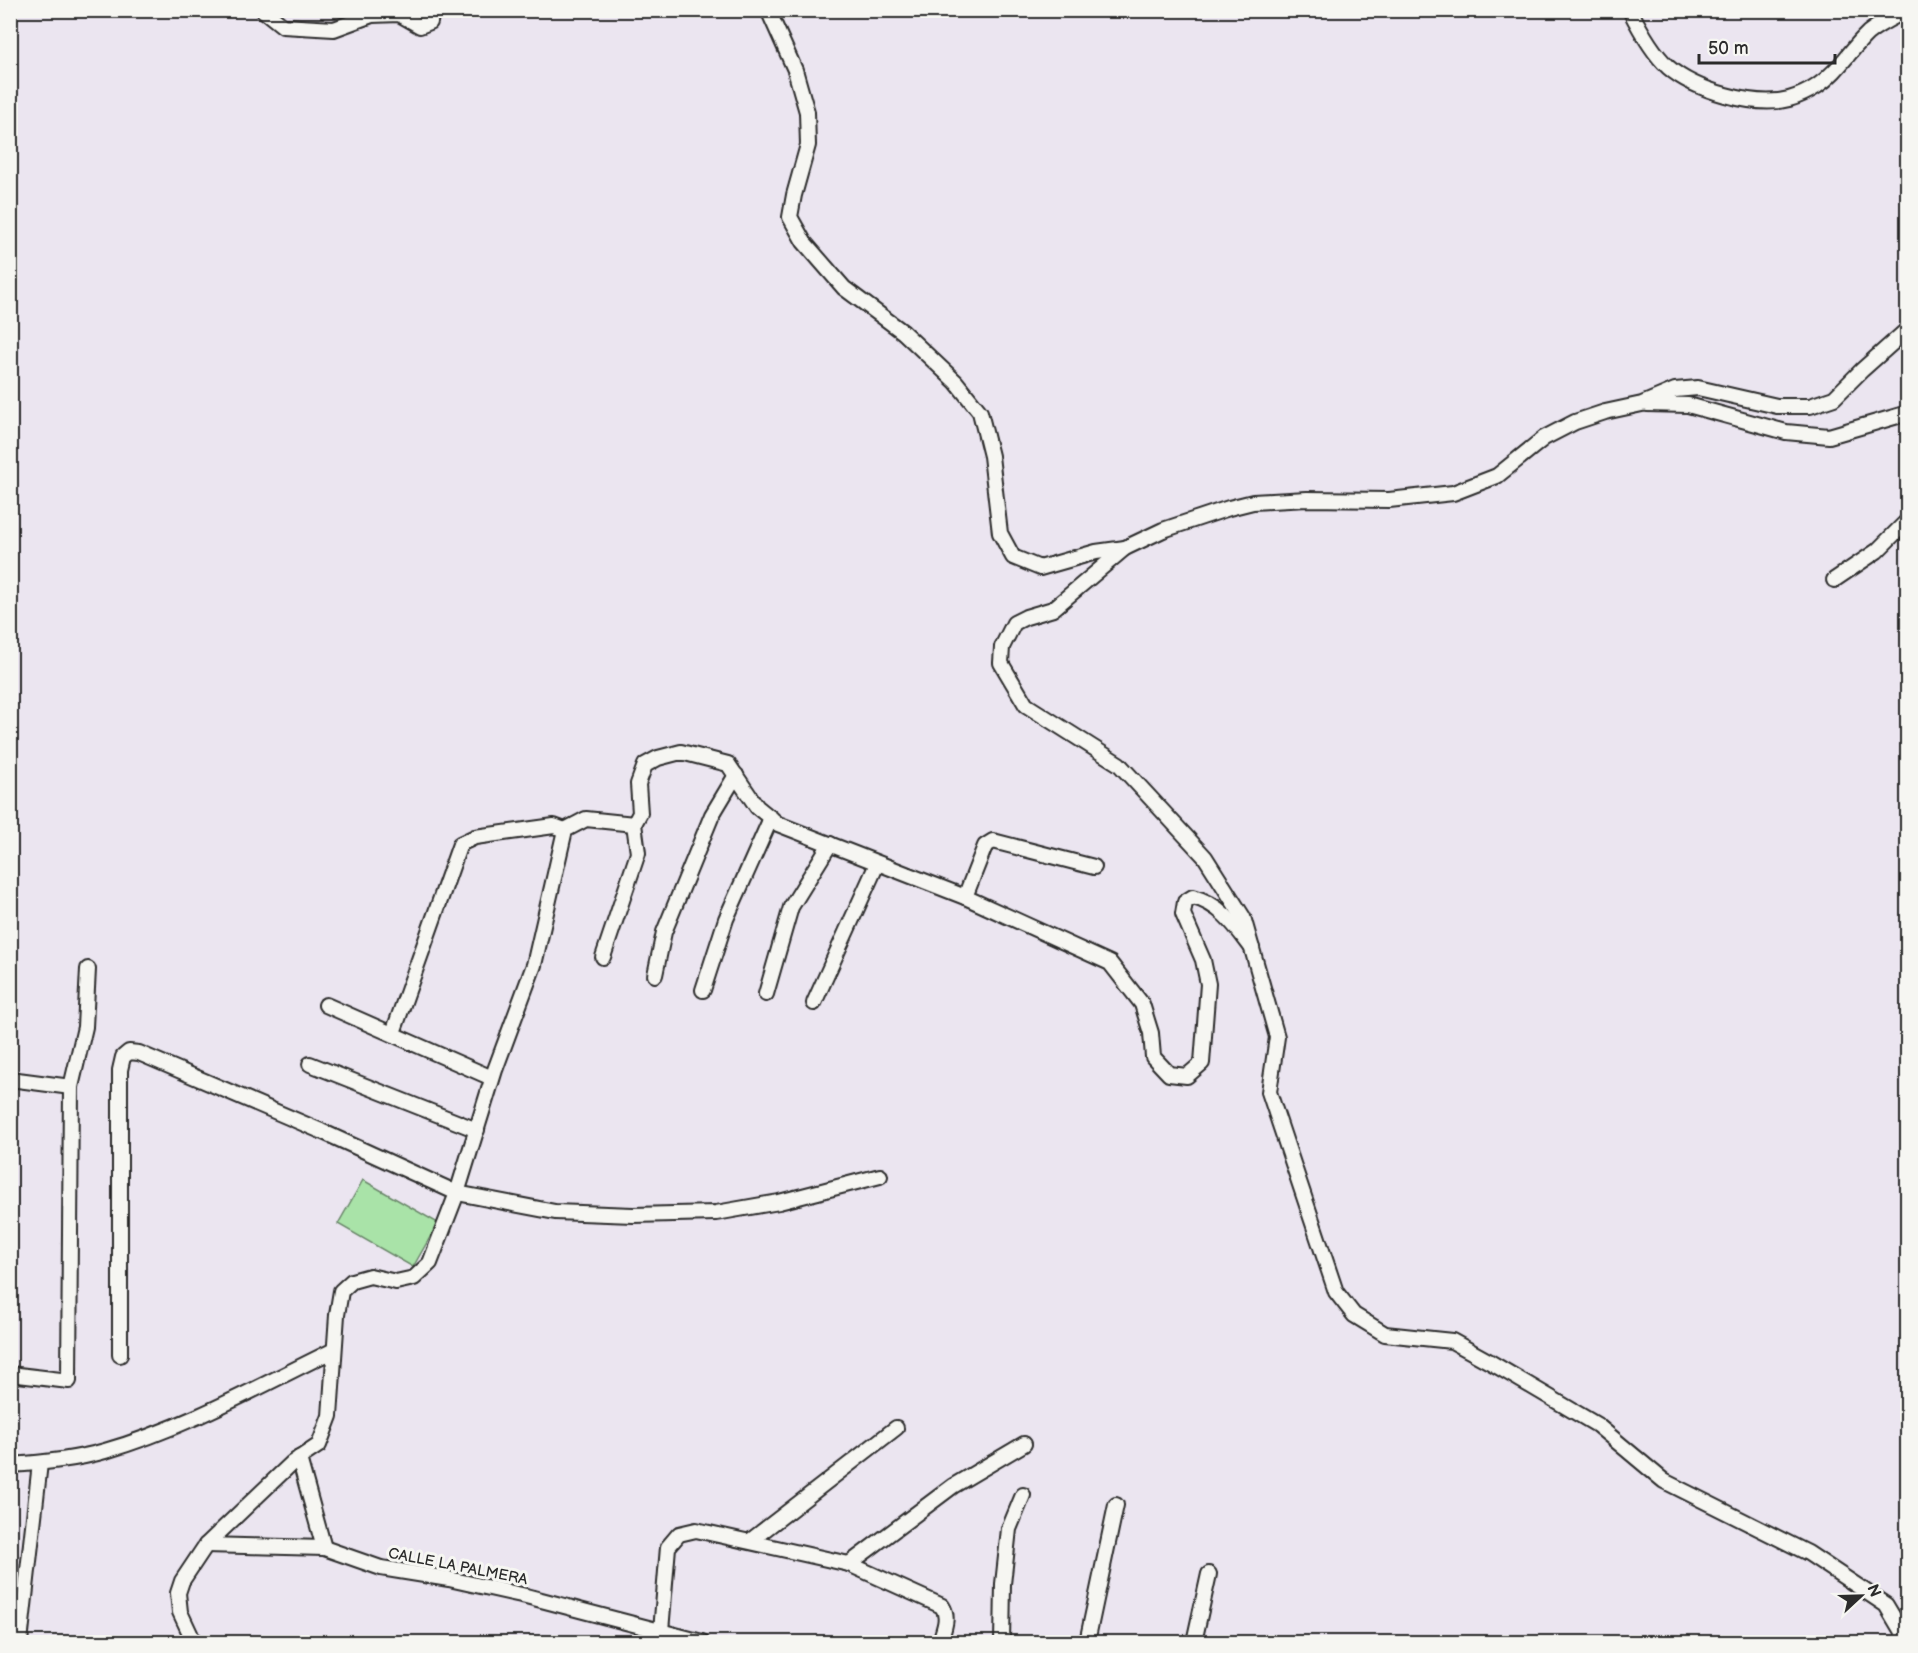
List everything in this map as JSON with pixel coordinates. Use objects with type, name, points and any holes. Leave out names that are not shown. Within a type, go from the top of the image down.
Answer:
[{"type":"street","points":[[263,10],[283,26],[334,29],[372,15],[399,14],[420,26],[430,22],[432,10]]},
{"type":"street","points":[[768,10],[795,70],[807,112],[808,145],[790,217],[804,242],[844,288],[903,332],[956,382],[980,412],[991,456],[1000,533],[1013,556],[1040,568],[1096,552],[1125,548]]},
{"type":"street","points":[[1630,10],[1644,36],[1674,71],[1709,90],[1758,101],[1788,99],[1817,86],[1869,33],[1908,10]]},
{"type":"street","points":[[1908,330],[1834,398],[1810,406],[1777,406],[1698,388],[1675,390],[1642,404],[1605,412],[1575,422],[1544,438],[1497,476],[1453,493],[1389,500],[1307,499],[1253,502],[1163,530],[1125,548],[1053,609],[1014,623],[1002,647],[1001,663],[1026,705],[1119,764],[1205,857],[1243,916],[1277,1037],[1269,1092],[1328,1272],[1336,1292],[1354,1315],[1385,1334],[1452,1341],[1597,1425],[1664,1481],[1808,1553],[1886,1605],[1908,1642]]},
{"type":"street","points":[[1642,404],[1688,405],[1786,432],[1829,436],[1908,413]]},
{"type":"street","points":[[1834,580],[1877,551],[1908,520]]},
{"type":"street","points":[[603,957],[638,853],[634,824],[640,813],[638,784],[645,765],[658,758],[681,752],[728,764],[757,807],[778,824],[965,897],[1110,963],[1142,1004],[1151,1033],[1153,1057],[1169,1074],[1187,1076],[1202,1063],[1208,984],[1203,960],[1183,914],[1185,902],[1194,897],[1207,901],[1231,920],[1252,948]]},
{"type":"street","points":[[655,975],[664,932],[712,815],[736,775]]},
{"type":"street","points":[[702,990],[726,919],[771,818]]},
{"type":"street","points":[[393,1034],[460,844],[475,837],[554,826],[565,830],[586,819],[634,824]]},
{"type":"street","points":[[194,1642],[180,1612],[178,1593],[182,1581],[206,1545],[292,1463],[319,1445],[330,1416],[334,1350],[341,1291],[352,1281],[370,1276],[396,1282],[414,1278],[430,1263],[457,1193],[492,1078],[534,965],[565,830]]},
{"type":"street","points":[[965,897],[985,846],[993,841],[1094,867]]},
{"type":"street","points":[[766,994],[791,907],[830,844]]},
{"type":"street","points":[[814,1003],[877,864]]},
{"type":"street","points":[[10,1374],[69,1381],[71,1087],[86,1027],[88,969]]},
{"type":"street","points":[[326,1005],[492,1078]]},
{"type":"street","points":[[120,1355],[120,1070],[123,1057],[129,1052],[139,1053],[321,1131],[457,1193],[555,1212],[633,1215],[716,1213],[779,1202],[880,1176]]},
{"type":"street","points":[[310,1064],[477,1130]]},
{"type":"street","points":[[10,1079],[71,1087]]},
{"type":"street","points":[[10,1465],[40,1463],[106,1451],[189,1420],[334,1350]]},
{"type":"street","points":[[750,1541],[896,1428]]},
{"type":"street","points":[[849,1564],[953,1486],[1024,1444]]},
{"type":"street","points":[[299,1458],[324,1548]]},
{"type":"street","points":[[20,1642],[40,1463]]},
{"type":"street","points":[[1002,1642],[1003,1584],[1009,1529],[1023,1495]]},
{"type":"street","points":[[1087,1642],[1116,1505]]},
{"type":"street","points":[[661,1631],[669,1547],[679,1534],[696,1530],[849,1564],[942,1606],[946,1612],[946,1619],[940,1642]]},
{"type":"street","name":"CALLE LA PALMERA","points":[[206,1545],[324,1548],[381,1568],[449,1579],[525,1596],[702,1642]]},
{"type":"street","points":[[1194,1642],[1209,1574]]},
{"type":"green space","points":[[363,1180],[438,1223],[413,1267],[338,1224]]}]
